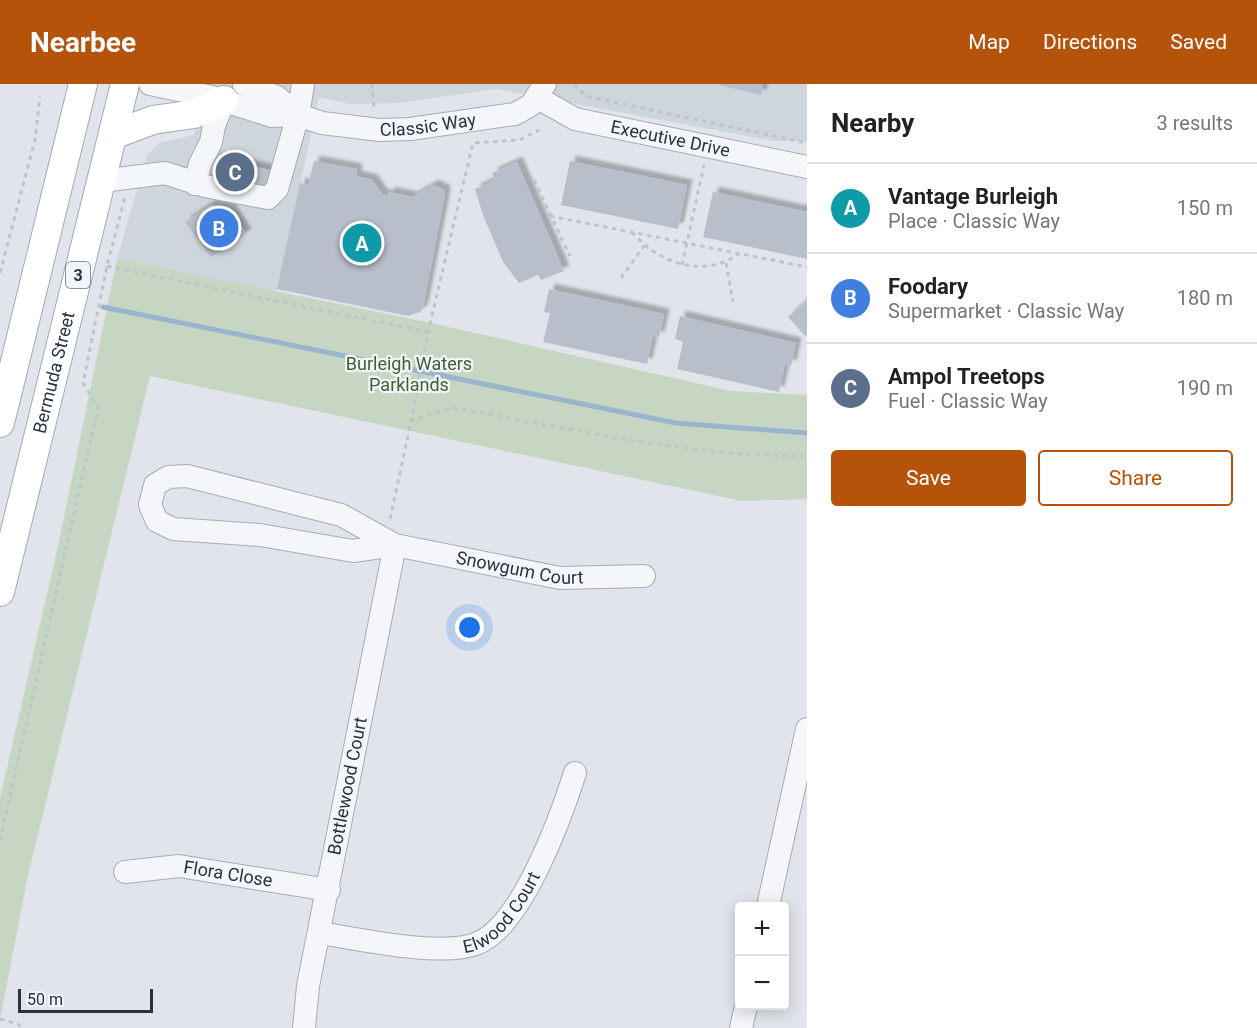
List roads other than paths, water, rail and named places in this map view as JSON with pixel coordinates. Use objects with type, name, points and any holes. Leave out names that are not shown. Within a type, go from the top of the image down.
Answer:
[{"type":"main road","name":"3","points":[[0,423],[83,84]]},
{"type":"main road","name":"Bermuda Street","points":[[0,592],[125,84]]},
{"type":"main road","points":[[113,135],[153,120],[194,114],[250,89]]},
{"type":"street","name":"Classic Way","points":[[150,84],[250,89],[277,98],[298,115],[322,123],[353,129],[410,129],[515,114],[524,110],[542,91]]},
{"type":"street","points":[[102,181],[165,173],[195,184],[263,199],[272,196],[278,189],[298,115],[303,84]]},
{"type":"street","name":"Classic Way","points":[[250,89],[272,116],[298,115]]},
{"type":"street","points":[[195,184],[200,164],[211,142],[214,126],[250,89]]},
{"type":"street","name":"Executive Drive","points":[[542,91],[575,118],[708,148],[807,167]]},
{"type":"street","points":[[187,476],[341,515],[395,545],[353,551],[260,535],[173,529],[157,521],[150,505],[155,485],[168,477],[187,476]]},
{"type":"street","name":"Snowgum Court","points":[[395,545],[560,578],[644,576]]},
{"type":"street","name":"Bottlewood Court","points":[[304,1028],[308,986],[321,933],[395,545]]},
{"type":"street","points":[[769,902],[807,729]]},
{"type":"street","name":"Elwood Court","points":[[321,933],[397,946],[458,948],[477,944],[493,935],[507,921],[557,828],[575,773]]},
{"type":"street","name":"Flora Close","points":[[125,872],[153,867],[196,867],[329,890]]},
{"type":"street","points":[[741,1028],[745,1010]]},
{"type":"waterway","points":[[103,307],[676,423],[807,433]]},
{"type":"place","name":"Ampol Treetops","points":[[235,172]]},
{"type":"place","name":"Foodary","points":[[219,228]]},
{"type":"place","name":"Vantage Burleigh","points":[[362,243]]},
{"type":"park label","name":"Burleigh Waters Parklands","points":[[409,374]]}]
